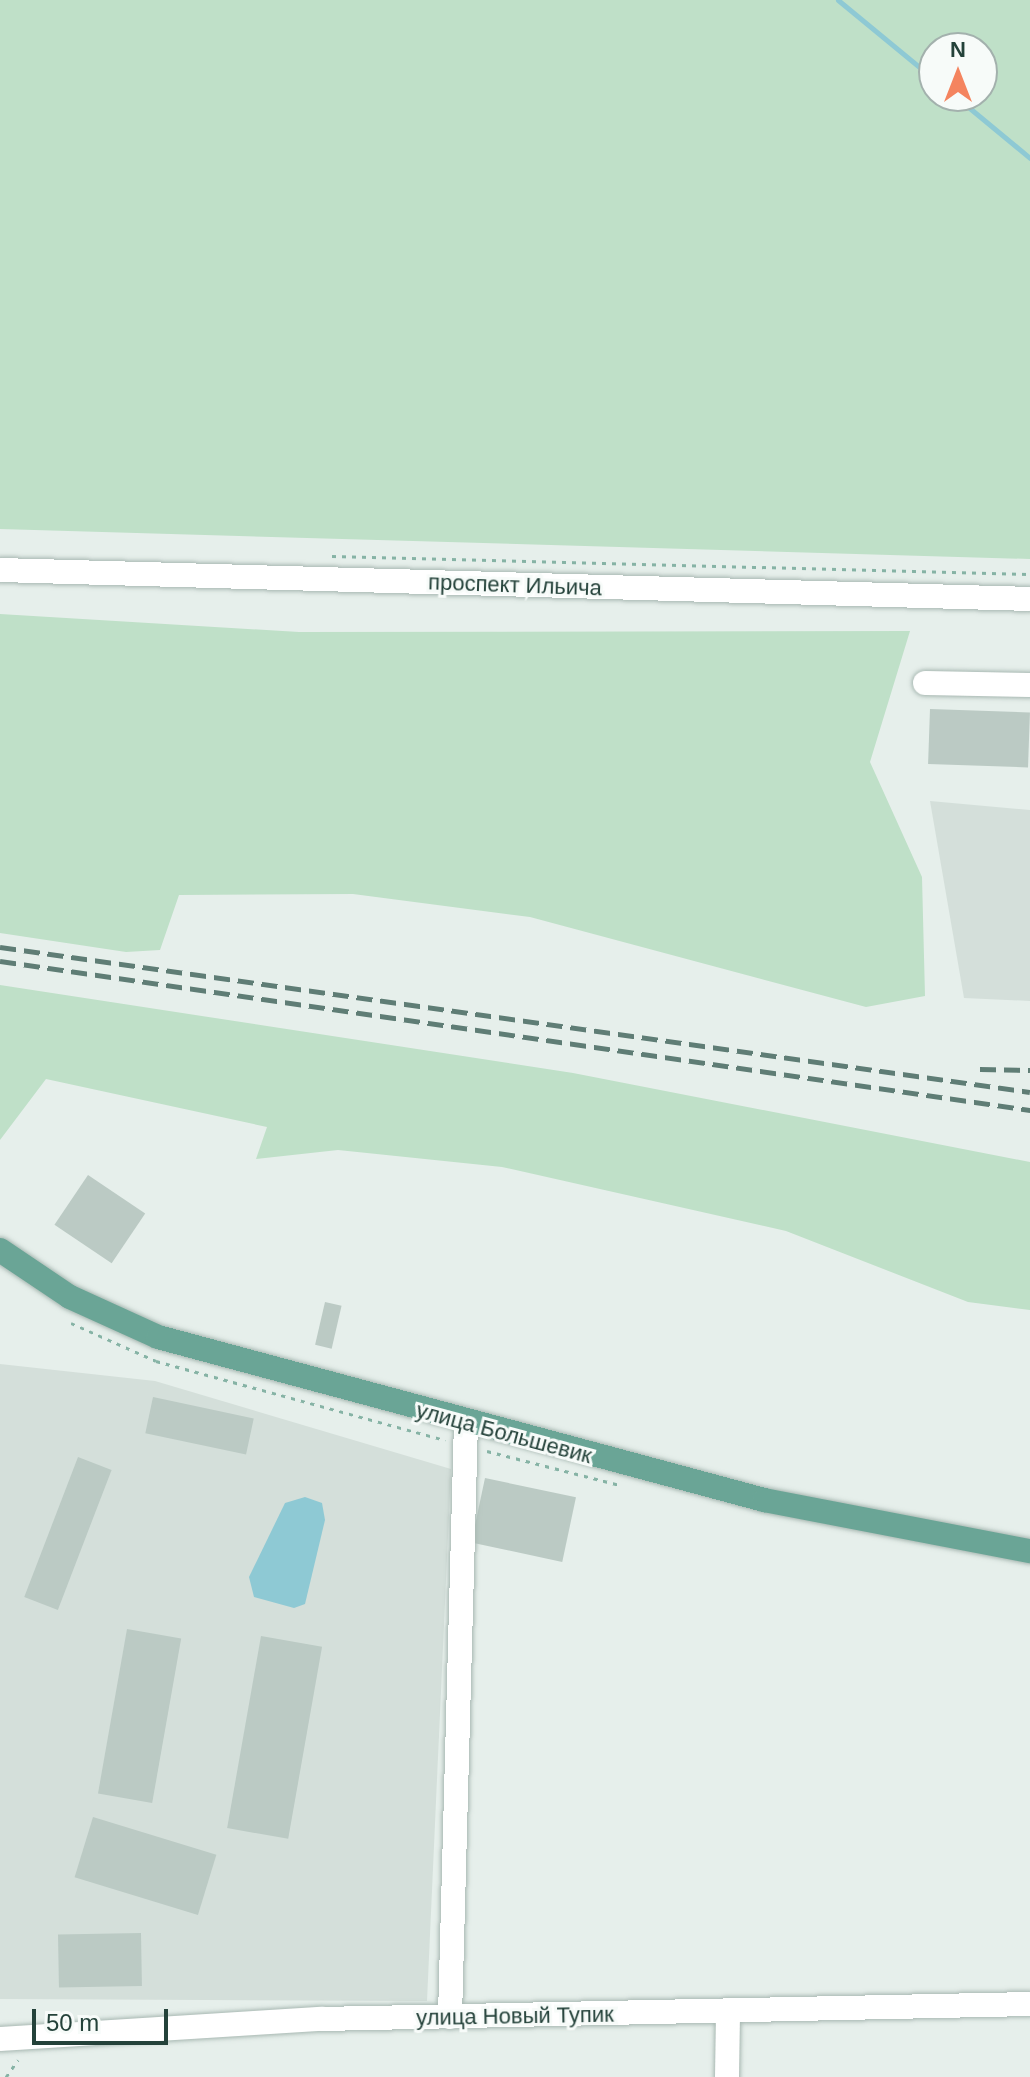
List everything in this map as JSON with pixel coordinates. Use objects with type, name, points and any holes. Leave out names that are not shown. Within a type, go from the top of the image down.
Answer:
[{"type":"main road","name":"улица Большевик","points":[[0,1250],[70,1297],[139,1330],[466,1423],[764,1500],[1030,1551]]},
{"type":"street","name":"проспект Ильича","points":[[0,570],[1030,599]]},
{"type":"street","points":[[925,683],[1030,685]]},
{"type":"street","points":[[450,2017],[466,1423]]},
{"type":"street","name":"улица Новый Тупик","points":[[0,2039],[321,2019],[1030,2004]]},
{"type":"street","points":[[727,2077],[728,2011]]},
{"type":"path","points":[[317,556],[1030,574]]},
{"type":"shaded area","points":[[930,801],[1030,810],[1030,1001],[964,998]]},
{"type":"shaded area","points":[[0,1364],[155,1381],[451,1469],[427,2001],[0,1999]]},
{"type":"green space","points":[[0,0],[1030,0],[1030,559],[0,529]]},
{"type":"green space","points":[[0,614],[299,632],[910,631],[870,762],[922,877],[925,996],[866,1007],[530,917],[353,894],[179,895],[160,950],[126,952],[0,933]]},
{"type":"green space","points":[[0,985],[573,1073],[1030,1162],[1030,1310],[968,1302],[786,1231],[502,1167],[338,1150],[256,1159],[267,1127],[46,1079],[0,1140]]},
{"type":"water","points":[[305,1497],[322,1503],[325,1520],[305,1604],[294,1608],[254,1597],[249,1577],[285,1503]]},
{"type":"building","points":[[930,709],[1030,712],[1028,767],[928,764]]},
{"type":"building","points":[[88,1175],[145,1214],[112,1263],[54,1225]]},
{"type":"building","points":[[325,1302],[342,1306],[332,1349],[315,1345]]},
{"type":"building","points":[[153,1397],[254,1418],[246,1455],[145,1433]]},
{"type":"building","points":[[78,1457],[112,1470],[58,1610],[24,1597]]},
{"type":"building","points":[[485,1478],[576,1497],[562,1562],[471,1543]]},
{"type":"building","points":[[127,1629],[181,1639],[152,1803],[98,1793]]},
{"type":"building","points":[[261,1636],[322,1647],[288,1839],[227,1828]]},
{"type":"building","points":[[93,1817],[216,1855],[198,1915],[75,1877]]},
{"type":"building","points":[[141,1933],[142,1986],[59,1987],[58,1934]]},
{"type":"waterway","points":[[838,0],[918,66]]},
{"type":"waterway","points":[[974,112],[1030,158]]},
{"type":"railway","points":[[0,947],[1030,1092]]},
{"type":"railway","points":[[0,961],[1030,1110]]},
{"type":"railway","points":[[980,1069],[1030,1070]]}]
